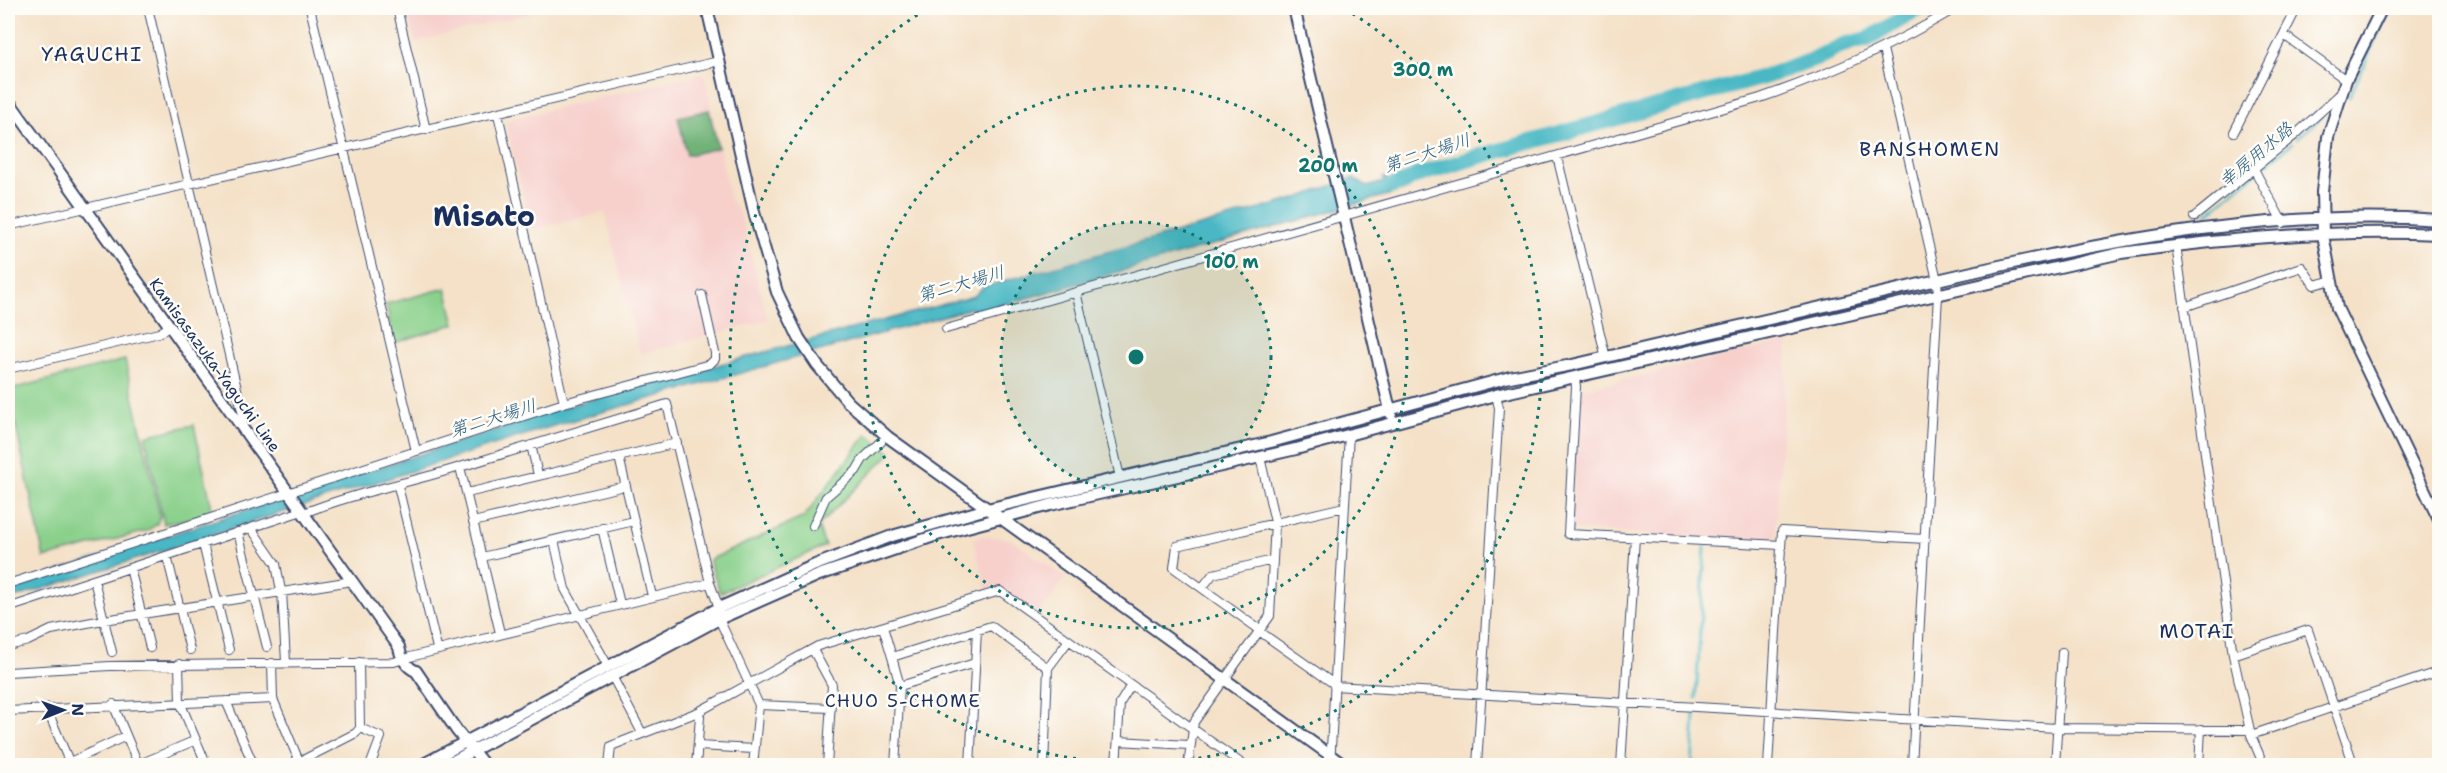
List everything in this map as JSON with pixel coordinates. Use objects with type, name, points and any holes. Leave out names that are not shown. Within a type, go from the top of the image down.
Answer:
[{"type":"street","points":[[148,8],[244,419],[242,427]]},
{"type":"street","points":[[310,8],[416,451]]},
{"type":"street","points":[[397,8],[426,130]]},
{"type":"street","points":[[706,8],[763,246],[777,292],[792,325],[817,365],[848,402],[872,424],[1225,679],[1330,760],[1345,765]]},
{"type":"street","points":[[1294,8],[1394,423]]},
{"type":"street","points":[[946,328],[1076,292],[1343,212],[1557,156],[1760,98],[1808,81],[1883,49],[1956,8]]},
{"type":"street","points":[[2234,132],[2297,8]]},
{"type":"street","points":[[2382,8],[2340,94],[2324,164],[2323,235],[2330,281],[2350,339],[2439,522]]},
{"type":"street","points":[[2284,35],[2346,80]]},
{"type":"street","points":[[1883,49],[1937,280],[1938,295],[1912,765]]},
{"type":"street","points":[[8,226],[719,62]]},
{"type":"street","points":[[2194,217],[2255,169],[2340,94]]},
{"type":"street","name":"Kamisasazuka-Yaguchi Line","points":[[8,100],[399,647],[416,666],[416,671],[465,741],[485,765]]},
{"type":"street","points":[[498,114],[564,403]]},
{"type":"street","points":[[1557,156],[1606,358]]},
{"type":"street","points":[[2255,169],[2283,223]]},
{"type":"street","points":[[420,765],[719,614],[860,548],[987,509],[1271,442],[1510,377],[1606,358],[2077,248],[2151,236],[2283,223],[2322,220],[2439,220]]},
{"type":"street","points":[[719,614],[830,571],[917,541],[1001,516],[1260,458],[1496,395],[2082,261],[2176,245],[2323,235],[2396,232],[2439,234]]},
{"type":"street","points":[[2176,245],[2233,655],[2251,733],[2264,765]]},
{"type":"street","points":[[2184,307],[2302,267],[2314,285],[2330,281]]},
{"type":"street","points":[[1076,292],[1120,477]]},
{"type":"street","points":[[8,584],[564,403],[710,364],[715,359],[715,353],[702,295]]},
{"type":"street","points":[[8,369],[159,333],[169,327]]},
{"type":"street","points":[[1575,377],[1568,534],[1781,545]]},
{"type":"street","points":[[1477,765],[1499,408],[1496,395]]},
{"type":"street","points":[[8,608],[302,511],[367,492],[398,486],[667,404],[719,614],[759,705],[753,765]]},
{"type":"street","points":[[1330,760],[1349,434]]},
{"type":"street","points":[[813,526],[826,497],[856,471],[863,459],[881,442]]},
{"type":"street","points":[[467,493],[677,443]]},
{"type":"street","points":[[531,445],[538,475]]},
{"type":"street","points":[[619,457],[652,597]]},
{"type":"street","points":[[1188,765],[1192,727],[1270,616],[1275,522],[1260,458]]},
{"type":"street","points":[[460,466],[500,633]]},
{"type":"street","points":[[398,486],[437,648]]},
{"type":"street","points":[[473,522],[625,486]]},
{"type":"street","points":[[1344,507],[1177,546],[1174,568],[1334,685],[2057,728],[2201,729],[2251,733],[2439,671]]},
{"type":"street","points":[[482,557],[634,521]]},
{"type":"street","points":[[251,528],[276,564],[282,591],[286,659]]},
{"type":"street","points":[[602,528],[620,604]]},
{"type":"street","points":[[1768,765],[1782,531],[1925,539]]},
{"type":"street","points":[[238,532],[267,647]]},
{"type":"street","points":[[1621,765],[1635,537]]},
{"type":"street","points":[[554,540],[565,589],[642,733]]},
{"type":"street","points":[[203,544],[229,650]]},
{"type":"street","points":[[167,556],[190,650]]},
{"type":"street","points":[[1202,588],[1213,574],[1273,560]]},
{"type":"street","points":[[130,568],[150,648]]},
{"type":"street","points":[[94,580],[112,652]]},
{"type":"street","points":[[8,645],[22,644],[51,630],[352,580]]},
{"type":"street","points":[[8,672],[179,664],[272,663],[286,659],[359,662],[407,658],[437,648],[710,583]]},
{"type":"street","points":[[609,765],[610,746],[698,712],[813,650],[1000,591],[1245,765]]},
{"type":"street","points":[[892,657],[991,626],[1048,668]]},
{"type":"street","points":[[883,627],[900,686],[895,765]]},
{"type":"street","points":[[970,765],[977,630]]},
{"type":"street","points":[[2233,655],[2308,630],[2354,765]]},
{"type":"street","points":[[1044,765],[1048,668],[1070,640]]},
{"type":"street","points":[[813,650],[832,685],[827,765]]},
{"type":"street","points":[[2055,765],[2062,652]]},
{"type":"street","points":[[291,765],[356,733],[360,728],[359,662]]},
{"type":"street","points":[[272,663],[273,699],[299,761]]},
{"type":"street","points":[[900,686],[975,663]]},
{"type":"street","points":[[179,664],[180,702],[207,765]]},
{"type":"street","points":[[444,765],[473,751],[610,671]]},
{"type":"street","points":[[1116,765],[1120,703],[1131,685]]},
{"type":"street","points":[[8,711],[46,707],[273,699]]},
{"type":"street","points":[[226,701],[254,765]]},
{"type":"street","points":[[113,704],[137,765],[196,740]]},
{"type":"street","points":[[759,705],[830,708]]},
{"type":"street","points":[[46,707],[71,764],[126,736]]},
{"type":"street","points":[[696,765],[698,712]]},
{"type":"street","points":[[360,728],[381,737],[370,765]]},
{"type":"street","points":[[2199,765],[2201,729]]},
{"type":"street","points":[[1118,741],[1190,745]]},
{"type":"street","points":[[698,746],[754,749]]},
{"type":"shaded area","points":[[407,8],[551,8],[415,42]]},
{"type":"shaded area","points":[[704,73],[730,199],[740,214],[768,320],[640,354],[605,212],[531,230],[506,123],[509,119]]},
{"type":"shaded area","points":[[1788,341],[1775,541],[1571,530],[1581,390]]},
{"type":"shaded area","points":[[982,536],[1010,539],[1066,578],[1039,614],[1001,587],[987,591],[973,539]]},
{"type":"green space","points":[[709,110],[718,148],[687,155],[678,117]]},
{"type":"green space","points":[[446,288],[455,324],[394,343],[386,304]]},
{"type":"green space","points":[[125,360],[160,516],[157,524],[147,531],[44,558],[8,390]]},
{"type":"green space","points":[[194,425],[213,513],[164,524],[145,436]]},
{"type":"green space","points":[[867,434],[891,453],[818,526],[825,546],[720,593],[709,560],[804,517]]},
{"type":"water","points":[[1410,175],[1414,180],[1405,190],[974,313],[972,308],[553,426],[8,600],[8,590],[70,567],[533,416],[974,296],[983,287],[1295,199],[1353,178],[1367,187],[1384,182],[1383,178],[1387,177],[1388,181]]},
{"type":"waterway","name":"第二大場川","points":[[1393,186],[1415,176],[1477,157],[1767,76],[1816,59],[1843,45],[1868,39],[1920,8]]},
{"type":"waterway","name":"幸房用水路","points":[[2349,98],[2390,8]]},
{"type":"waterway","name":"幸房用水路","points":[[2297,138],[2323,116]]},
{"type":"waterway","name":"幸房用水路","points":[[2207,214],[2292,143]]},
{"type":"waterway","points":[[1696,698],[1705,547]]},
{"type":"waterway","points":[[1692,766],[1695,714]]},
{"type":"district","name":"YAGUCHI","points":[[92,54]]},
{"type":"district","name":"BANSHOMEN","points":[[1930,149]]},
{"type":"district","name":"Misato","points":[[484,216]]},
{"type":"district","name":"MOTAI","points":[[2197,631]]},
{"type":"district","name":"CHUO 5-CHOME","points":[[903,701]]}]
